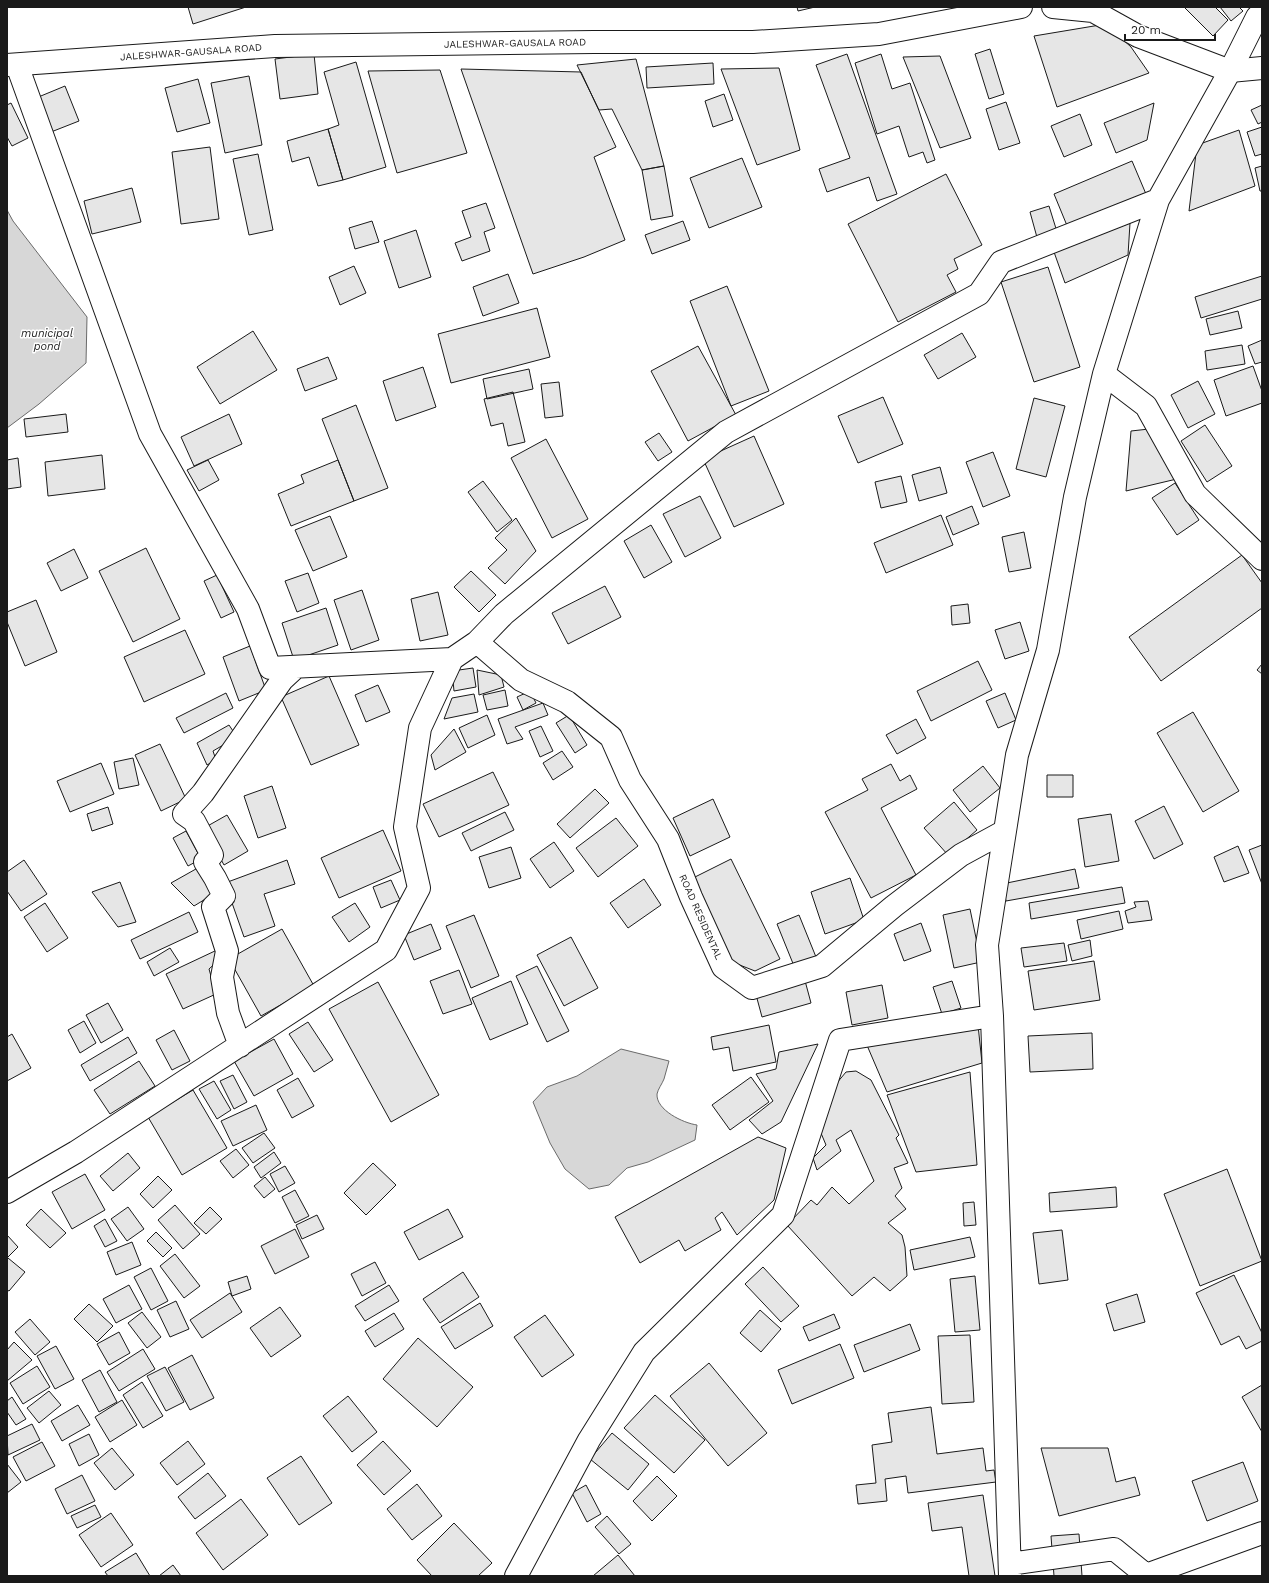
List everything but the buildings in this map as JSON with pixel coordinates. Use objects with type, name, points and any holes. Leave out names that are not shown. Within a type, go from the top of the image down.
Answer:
[{"type":"street","name":"JALESHWAR-GAUSALA ROAD","points":[[12,65],[275,46],[594,42],[753,42],[879,34],[1021,7]]},
{"type":"street","points":[[1053,7],[1093,11],[1138,36],[1230,71],[1262,68]]},
{"type":"street","points":[[1262,12],[1257,17],[1230,71],[1158,200],[1104,374],[1075,497],[1048,650],[1017,755],[987,944],[992,1016],[1010,1570],[1114,1549],[1146,1575],[1262,1533]]},
{"type":"street","points":[[12,65],[150,434],[248,609],[270,668],[452,659]]},
{"type":"street","points":[[7,1192],[76,1152],[386,950],[419,888],[405,827],[420,728],[452,659],[477,642],[504,614],[726,432],[979,294],[1001,262],[1158,200]]},
{"type":"street","points":[[1104,374],[1146,406],[1195,494],[1262,559]]},
{"type":"street","name":"ROAD RESIDENTAL","points":[[477,642],[521,680],[567,702],[611,737],[630,780],[668,839],[691,897],[723,967],[752,988],[822,966],[894,906],[942,869],[961,856],[1005,831]]},
{"type":"street","points":[[240,1046],[228,1013],[222,977],[227,951],[213,907],[224,896],[205,862],[212,855],[194,820],[184,814],[202,793],[282,680],[296,667]]},
{"type":"street","points":[[516,1576],[589,1440],[644,1352],[783,1215],[840,1040],[992,1016]]},
{"type":"water","name":"municipal pond","points":[[7,210],[13,221],[87,317],[86,363],[39,404],[7,428]]},
{"type":"water","points":[[621,1049],[669,1061],[664,1079],[657,1094],[658,1100],[671,1115],[685,1122],[697,1125],[695,1140],[648,1162],[627,1168],[609,1185],[589,1189],[565,1169],[550,1143],[533,1102],[547,1087],[577,1076]]}]
